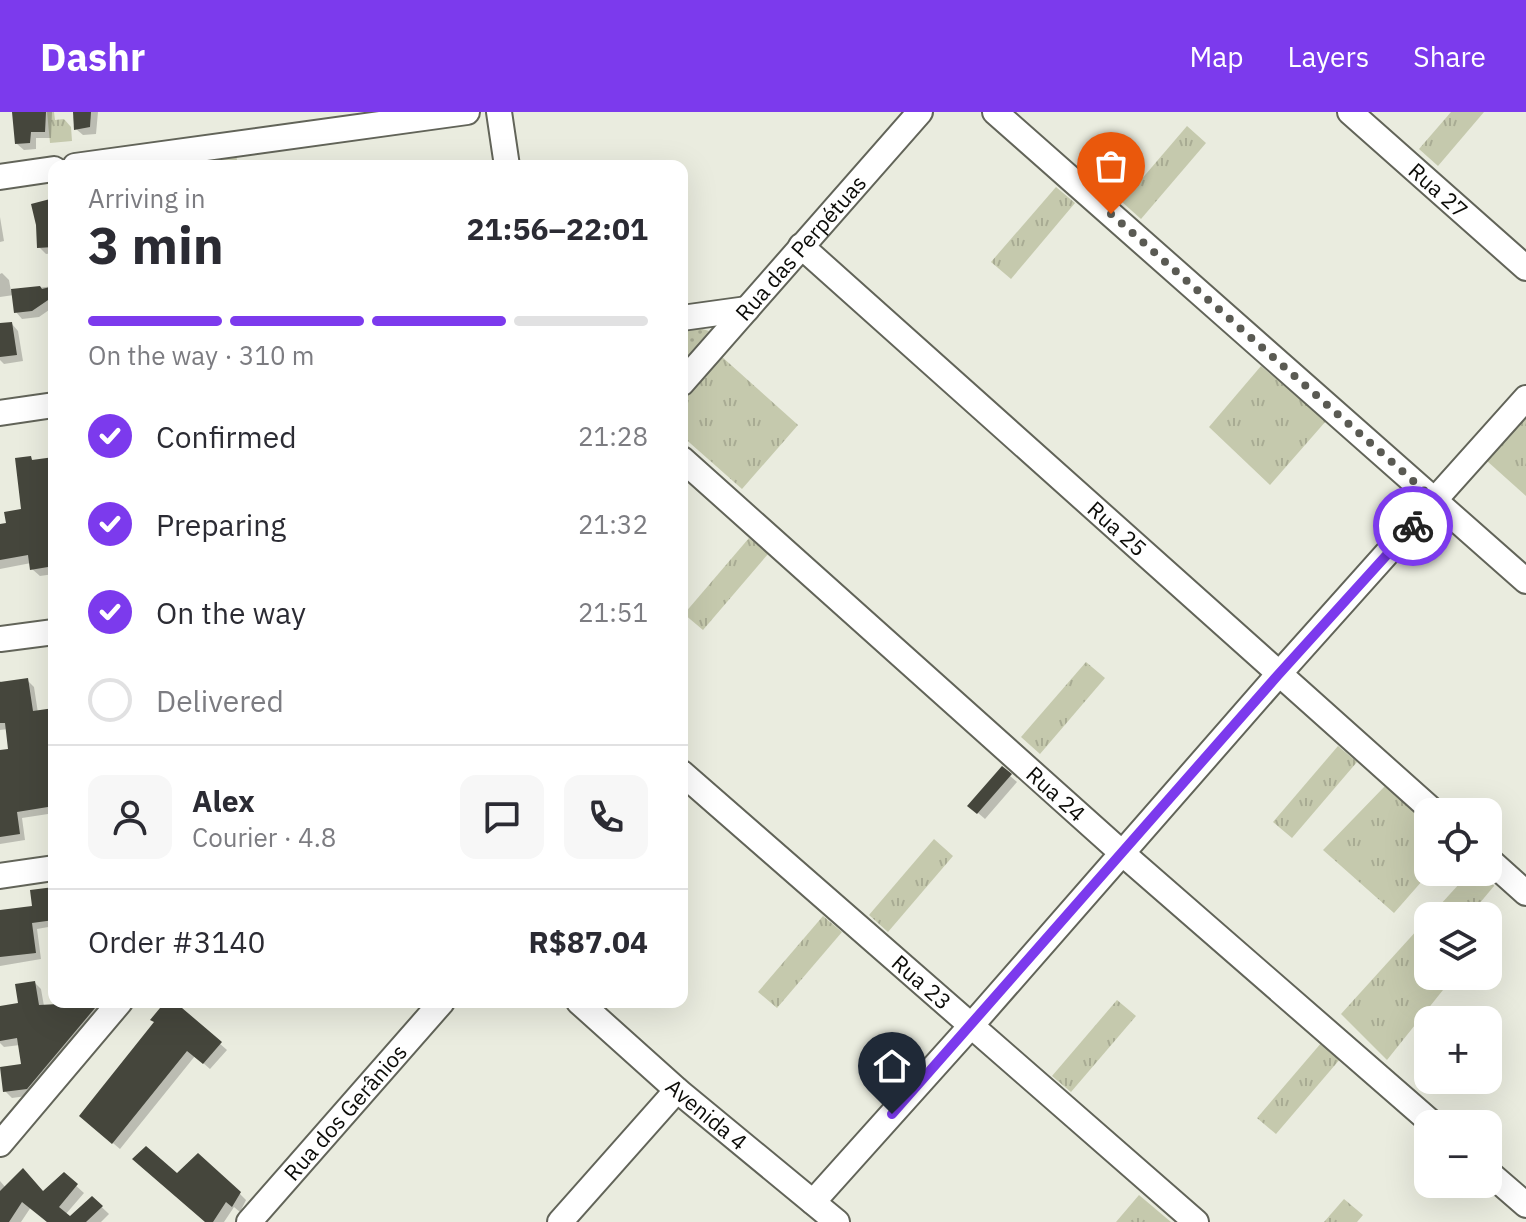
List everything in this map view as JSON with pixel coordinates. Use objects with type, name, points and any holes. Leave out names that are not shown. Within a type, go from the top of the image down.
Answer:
[{"type":"street","points":[[119,160],[467,112]]},
{"type":"street","points":[[499,112],[506,160]]},
{"type":"street","name":"Rua das Perpétuas","points":[[688,376],[920,112]]},
{"type":"street","points":[[995,112],[1526,581]]},
{"type":"street","name":"Rua 27","points":[[1350,112],[1526,268]]},
{"type":"street","points":[[0,177],[48,170]]},
{"type":"street","name":"Rua 25","points":[[801,246],[1418,798]]},
{"type":"street","points":[[688,317],[747,309]]},
{"type":"street","points":[[813,1202],[1526,398]]},
{"type":"street","points":[[0,413],[48,406]]},
{"type":"street","name":"Rua 24","points":[[688,464],[1122,853],[1417,1110]]},
{"type":"street","points":[[0,639],[48,633]]},
{"type":"street","name":"Rua 23","points":[[688,778],[1196,1222]]},
{"type":"street","points":[[0,876],[48,869]]},
{"type":"street","points":[[1502,872],[1526,893]]},
{"type":"street","points":[[0,1144],[8,1120],[114,1008]]},
{"type":"street","name":"Rua dos Gerânios","points":[[249,1222],[437,1008]]},
{"type":"street","name":"Avenida 4","points":[[586,1008],[677,1090],[837,1222]]},
{"type":"street","points":[[560,1222],[677,1090]]},
{"type":"street","points":[[1502,1184],[1526,1205]]},
{"type":"green space","points":[[47,112],[54,112],[55,120],[64,119],[71,127],[72,141],[50,143]]},
{"type":"green space","points":[[1451,112],[1484,112],[1438,166],[1419,149]]},
{"type":"green space","points":[[1187,126],[1206,143],[1141,219],[1122,202]]},
{"type":"green space","points":[[236,154],[237,160],[198,160]]},
{"type":"green space","points":[[1056,187],[1075,203],[1011,279],[991,262]]},
{"type":"green space","points":[[688,326],[709,331],[688,356]]},
{"type":"green space","points":[[721,356],[798,425],[742,489],[688,441],[688,393]]},
{"type":"green space","points":[[1261,366],[1326,421],[1270,485],[1209,427]]},
{"type":"green space","points":[[1526,416],[1526,496],[1487,461]]},
{"type":"green space","points":[[749,538],[768,554],[703,630],[688,617],[688,609]]},
{"type":"green space","points":[[1086,662],[1105,678],[1040,754],[1021,737]]},
{"type":"green space","points":[[1338,746],[1357,762],[1292,838],[1273,822]]},
{"type":"green space","points":[[1386,785],[1414,812],[1414,886],[1418,886],[1394,913],[1323,850]]},
{"type":"green space","points":[[934,839],[953,856],[888,932],[869,915]]},
{"type":"green space","points":[[1457,886],[1494,886],[1481,902],[1443,902]]},
{"type":"green space","points":[[823,916],[842,932],[777,1008],[758,992]]},
{"type":"green space","points":[[1414,933],[1414,990],[1443,990],[1430,1006],[1414,1006],[1414,1026],[1387,1060],[1341,1014]]},
{"type":"green space","points":[[1117,1000],[1136,1016],[1071,1092],[1052,1076]]},
{"type":"green space","points":[[1322,1042],[1341,1058],[1276,1134],[1257,1118]]},
{"type":"green space","points":[[1139,1195],[1171,1222],[1116,1222]]},
{"type":"green space","points":[[1344,1199],[1363,1215],[1357,1222],[1324,1222]]},
{"type":"building","points":[[12,112],[46,112],[45,132],[31,132],[30,143],[15,144]]},
{"type":"building","points":[[73,112],[91,112],[90,127],[74,130]]},
{"type":"building","points":[[48,200],[48,247],[37,248],[31,204]]},
{"type":"building","points":[[48,288],[48,300],[32,311],[14,313],[11,289]]},
{"type":"building","points":[[12,322],[17,355],[0,357],[0,323]]},
{"type":"building","points":[[15,458],[48,458],[48,567],[30,570],[28,555],[0,560],[0,524],[6,523],[4,512],[21,509]]},
{"type":"building","points":[[28,678],[33,711],[48,709],[48,807],[17,812],[20,834],[0,837],[0,750],[8,749],[5,723],[0,723],[0,682]]},
{"type":"building","points":[[1002,766],[1012,774],[977,814],[967,806]]},
{"type":"building","points":[[48,888],[48,921],[32,923],[36,953],[0,957],[0,910],[32,906],[30,890]]},
{"type":"building","points":[[35,981],[39,1005],[48,1005],[48,1008],[95,1008],[27,1089],[3,1092],[0,1067],[21,1064],[17,1038],[0,1041],[0,1006],[18,1003],[15,984]]},
{"type":"building","points":[[160,1008],[182,1008],[222,1042],[203,1064],[187,1051],[112,1144],[79,1116],[154,1022],[150,1020]]},
{"type":"building","points":[[146,1146],[177,1173],[198,1153],[241,1192],[232,1207],[226,1202],[213,1222],[205,1222],[132,1159]]},
{"type":"building","points":[[23,1168],[43,1191],[64,1172],[78,1184],[59,1207],[70,1216],[92,1196],[103,1206],[86,1222],[47,1222],[22,1202],[9,1222],[0,1222],[0,1191]]},
{"type":"way so far","points":[[1111,214],[1436,501],[1413,526]]},
{"type":"route","points":[[892,1114],[1413,526]]}]
